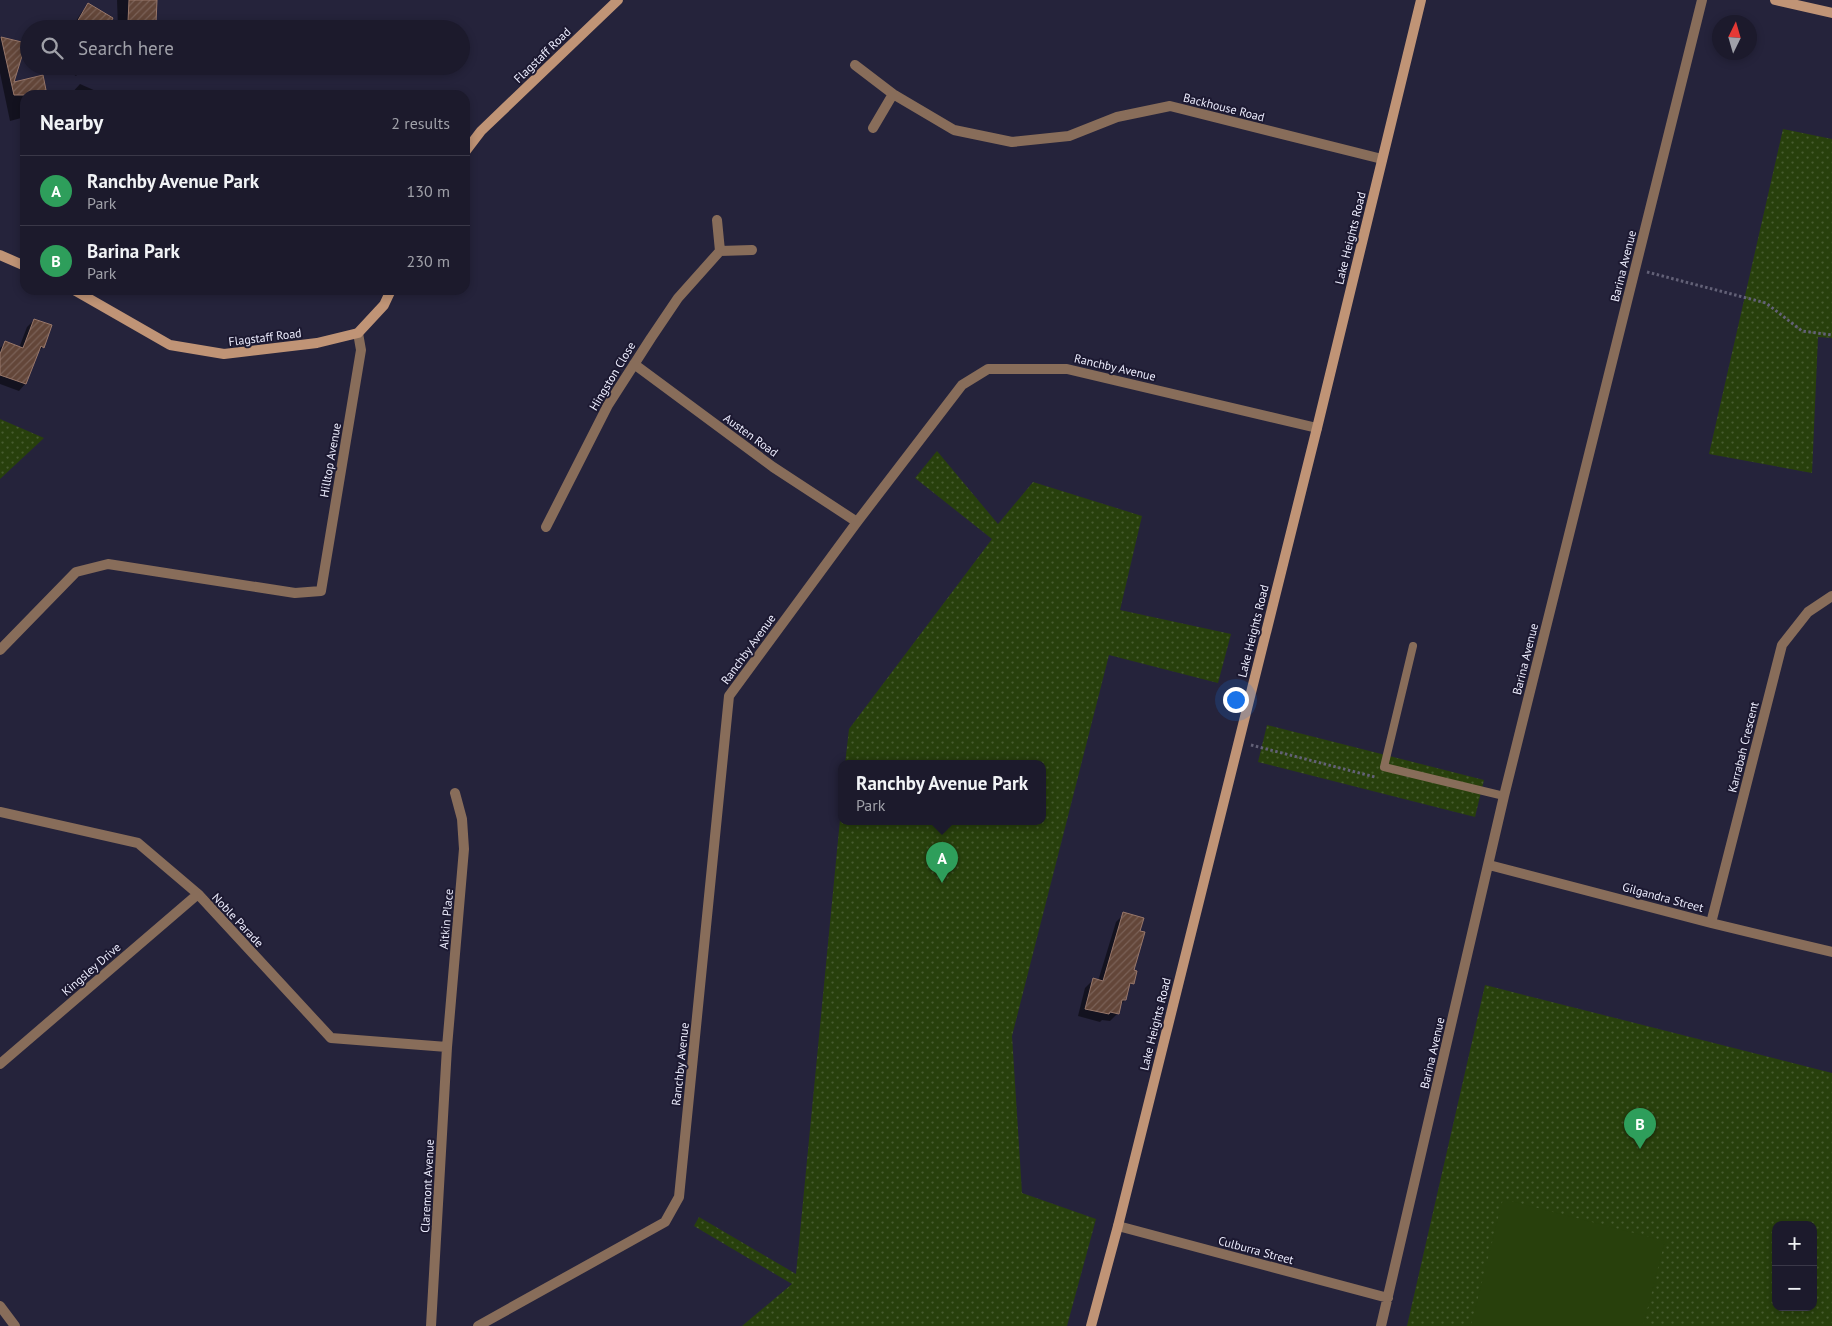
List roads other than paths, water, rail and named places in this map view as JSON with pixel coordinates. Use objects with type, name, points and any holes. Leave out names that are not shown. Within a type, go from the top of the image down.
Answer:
[{"type":"main road","name":"Flagstaff Road","points":[[470,145],[481,131],[618,0]]},
{"type":"main road","name":"Lake Heights Road","points":[[1091,1326],[1118,1226],[1317,428],[1421,0]]},
{"type":"main road","points":[[1776,0],[1832,13]]},
{"type":"main road","points":[[0,255],[20,264]]},
{"type":"main road","name":"Flagstaff Road","points":[[83,295],[170,346],[215,353],[224,354],[317,343],[358,333]]},
{"type":"main road","points":[[358,333],[384,305],[389,295]]},
{"type":"street","name":"Barina Avenue","points":[[1381,1326],[1504,796],[1702,0]]},
{"type":"street","name":"Backhouse Road","points":[[855,65],[893,94],[954,130],[1012,142],[1069,136],[1117,117],[1170,106],[1382,159]]},
{"type":"street","points":[[873,128],[893,94]]},
{"type":"street","points":[[717,220],[720,251],[752,250]]},
{"type":"street","name":"Hingston Close","points":[[546,527],[608,405],[678,298],[720,251]]},
{"type":"street","name":"Hilltop Avenue","points":[[0,650],[76,572],[108,564],[295,593],[321,591],[361,350],[358,333]]},
{"type":"street","name":"Austen Road","points":[[634,364],[773,466],[857,522]]},
{"type":"street","name":"Ranchby Avenue","points":[[478,1326],[664,1222],[679,1197],[729,696],[857,522],[962,385],[988,369],[1067,369],[1317,428]]},
{"type":"street","name":"Karrabah Crescent","points":[[1711,923],[1782,646],[1808,612],[1832,596]]},
{"type":"street","name":"Aitkin Place","points":[[447,1047],[464,849],[462,819],[456,793]]},
{"type":"street","name":"Noble Parade","points":[[0,812],[138,843],[198,894],[331,1038],[447,1047]]},
{"type":"street","name":"Gilgandra Street","points":[[1489,865],[1711,923],[1832,952]]},
{"type":"street","name":"Kingsley Drive","points":[[0,1064],[198,894]]},
{"type":"street","name":"Claremont Avenue","points":[[432,1326],[447,1047]]},
{"type":"street","name":"Culburra Street","points":[[1118,1226],[1388,1298]]},
{"type":"street","points":[[0,1306],[15,1326]]},
{"type":"lane","points":[[1413,646],[1384,767],[1504,796]]},
{"type":"place","name":"Ranchby Avenue Park","points":[[942,883]]},
{"type":"place","name":"Barina Park","points":[[1640,1149]]}]
